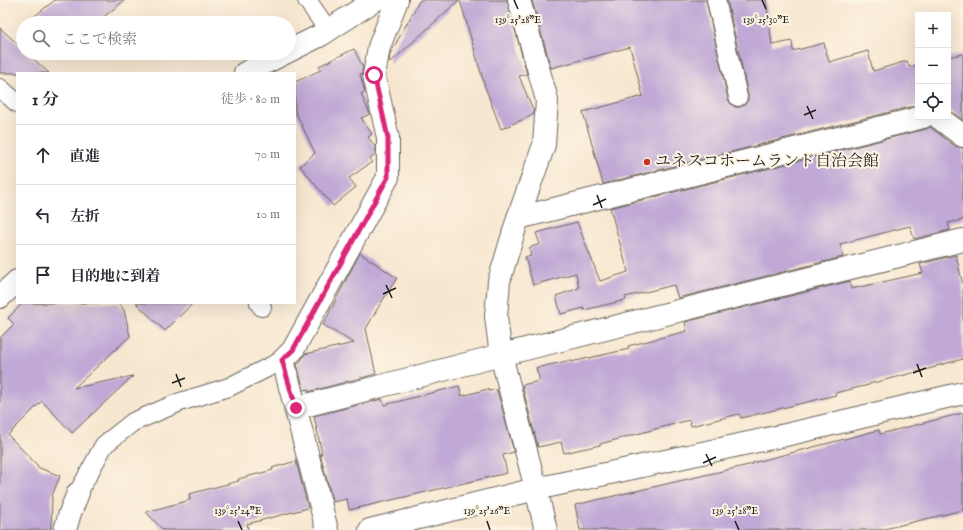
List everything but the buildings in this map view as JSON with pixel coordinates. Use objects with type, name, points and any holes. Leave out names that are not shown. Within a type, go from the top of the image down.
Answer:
[{"type":"street","points":[[296,47],[328,30],[375,0]]},
{"type":"street","points":[[327,530],[296,408],[282,360],[293,350],[388,177],[388,138],[374,75],[379,47],[397,0]]},
{"type":"street","points":[[519,0],[547,100],[544,145],[518,218],[499,281],[496,317],[501,355],[546,530]]},
{"type":"street","points":[[247,72],[271,60]]},
{"type":"street","points":[[518,218],[915,119]]},
{"type":"street","points":[[942,120],[963,136]]},
{"type":"street","points":[[296,408],[501,355],[963,240]]},
{"type":"street","points":[[370,530],[536,489],[790,434],[963,393]]},
{"type":"street","points":[[65,530],[70,512],[78,493]]},
{"type":"lane","points":[[307,0],[328,30]]},
{"type":"lane","points":[[716,0],[738,97]]},
{"type":"lane","points":[[0,88],[16,101]]},
{"type":"lane","points":[[78,493],[104,445],[133,422],[180,402],[229,387],[282,360]]},
{"type":"place","name":"ユネスコホームランド自治会館","points":[[647,162]]},
{"type":"route","points":[[296,408],[282,360],[293,350],[388,177],[388,138],[374,75]]}]
